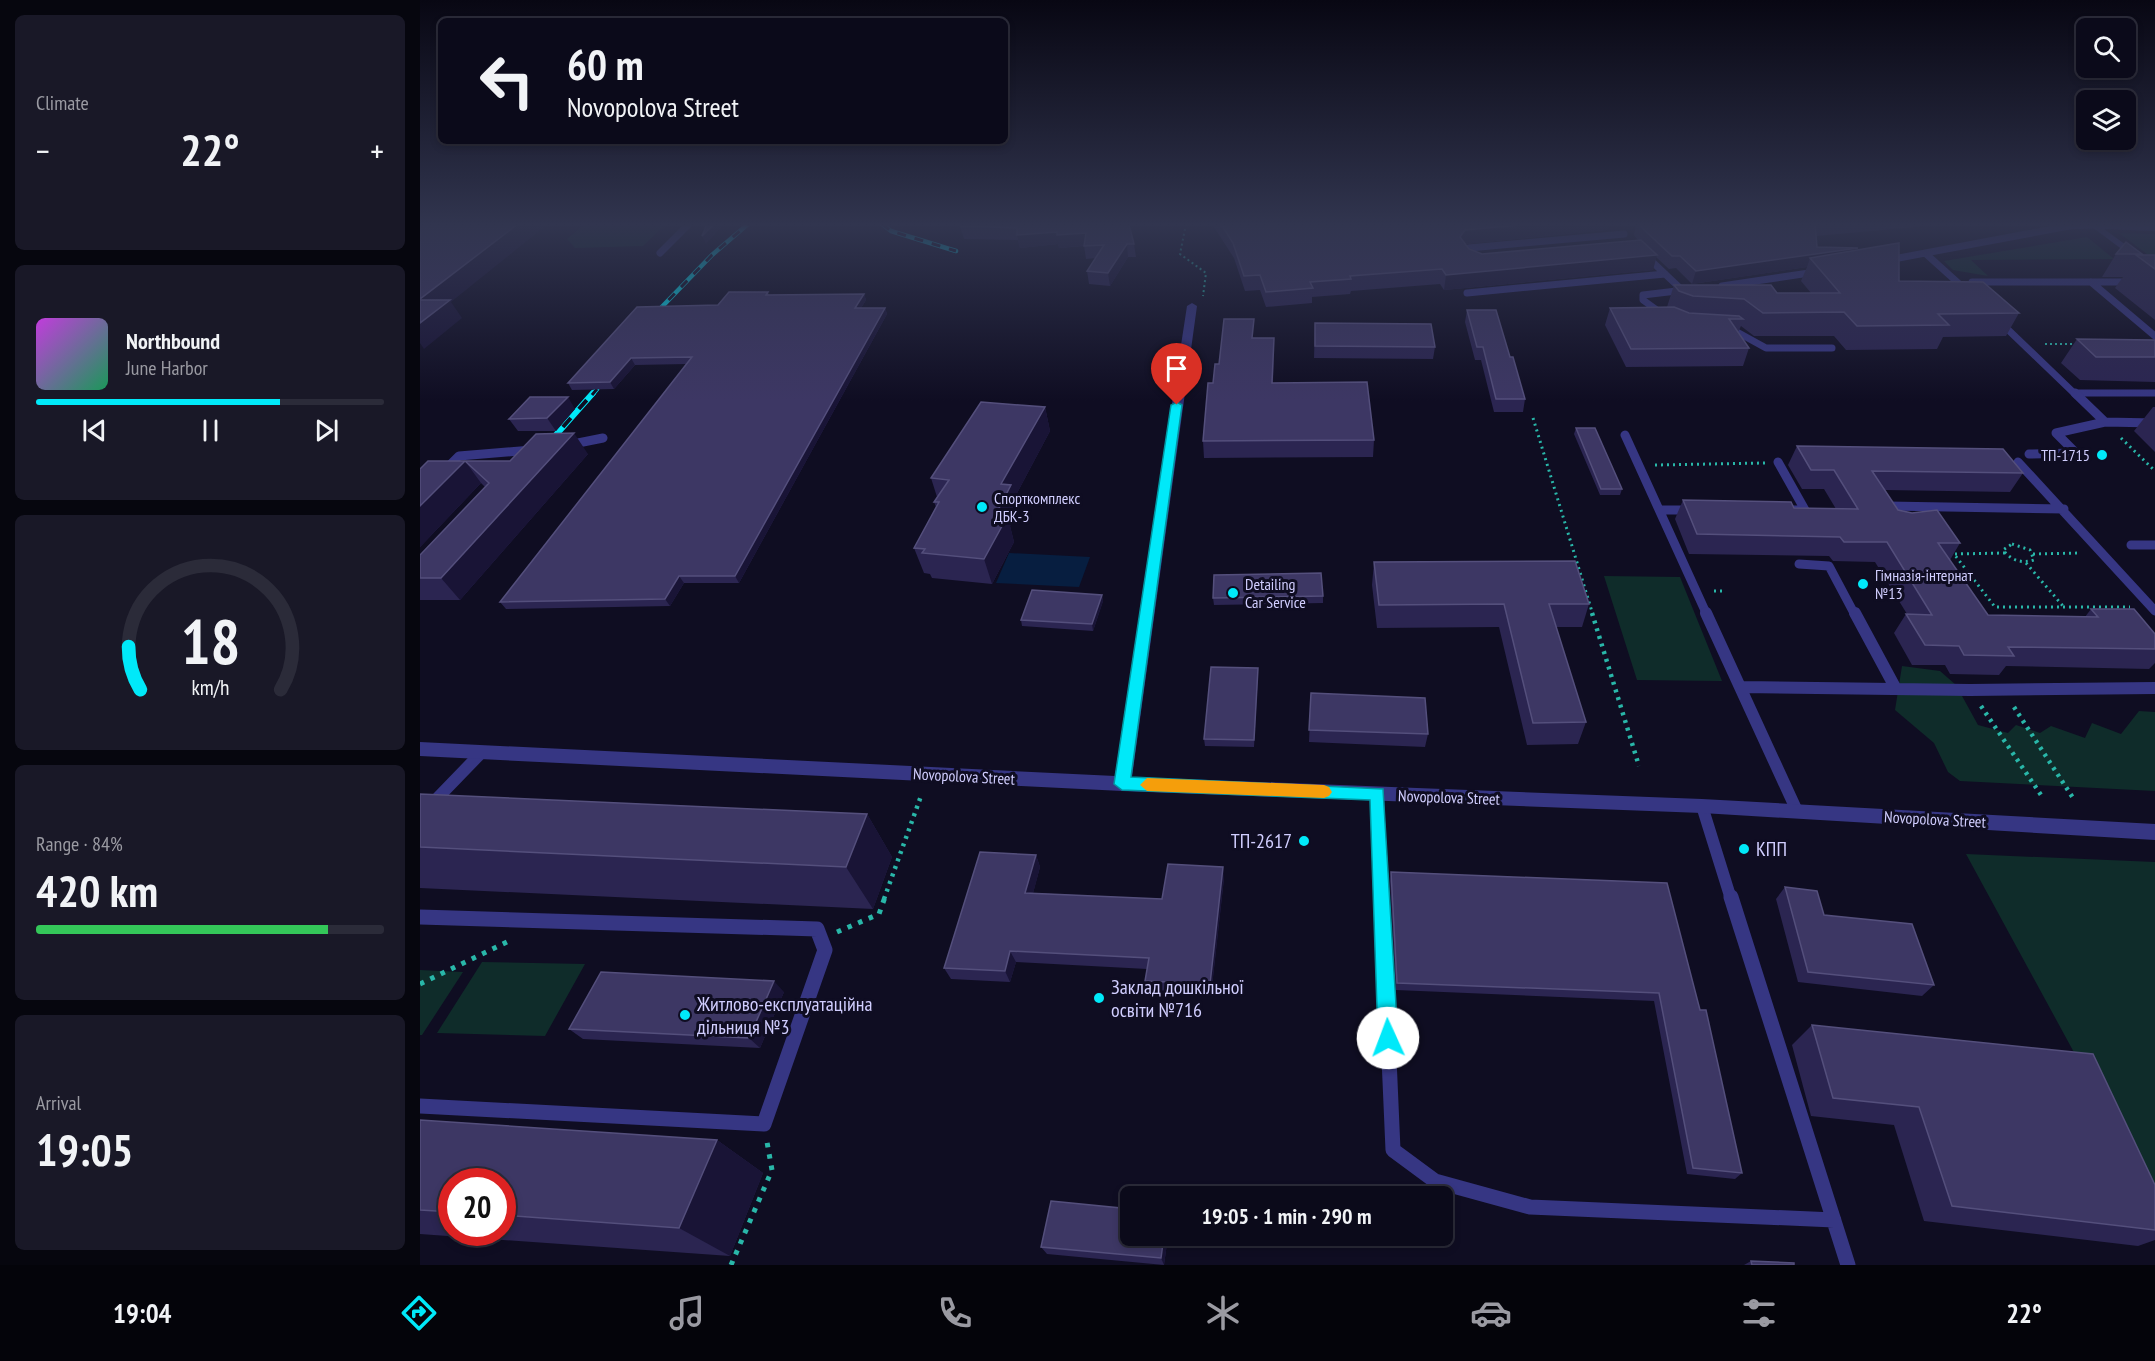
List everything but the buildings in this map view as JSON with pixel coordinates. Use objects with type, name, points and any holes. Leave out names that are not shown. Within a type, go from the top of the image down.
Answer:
[{"type":"street","points":[[1122,784],[1192,306]]},
{"type":"street","name":"Novopolova Street","points":[[420,749],[1122,784],[1702,806],[2155,832]]},
{"type":"lane","points":[[1467,292],[1566,283]]},
{"type":"lane","points":[[1675,283],[1682,290]]},
{"type":"lane","points":[[1717,286],[1738,283]]},
{"type":"lane","points":[[1957,283],[1974,298]]},
{"type":"lane","points":[[2092,283],[2155,336]]},
{"type":"lane","points":[[1677,322],[1643,300],[1643,296],[1694,289]]},
{"type":"lane","points":[[1990,313],[2105,422]]},
{"type":"lane","points":[[1715,326],[1735,328],[1756,345],[1766,348],[1832,348]]},
{"type":"lane","points":[[2075,393],[2155,393]]},
{"type":"lane","points":[[2029,454],[2076,453],[2056,433],[2105,422],[2155,423]]},
{"type":"lane","points":[[1625,435],[1797,811]]},
{"type":"lane","points":[[553,448],[603,438]]},
{"type":"lane","points":[[436,480],[459,456],[543,450]]},
{"type":"lane","points":[[1778,462],[1804,510],[1782,510]]},
{"type":"lane","points":[[2018,462],[2064,509],[2154,609]]},
{"type":"lane","points":[[1901,525],[1888,506],[2064,509]]},
{"type":"lane","points":[[1660,510],[1704,510]]},
{"type":"lane","points":[[2131,545],[2155,545]]},
{"type":"lane","points":[[1799,564],[1829,566],[1896,689]]},
{"type":"lane","points":[[1742,687],[1970,690],[2155,688]]},
{"type":"lane","points":[[420,816],[482,752]]},
{"type":"lane","points":[[1378,794],[1393,1150],[1434,1181],[1530,1208],[1834,1220]]},
{"type":"lane","points":[[1702,806],[1848,1265]]},
{"type":"lane","points":[[420,917],[817,929],[825,950],[764,1124],[420,1106]]},
{"type":"path","points":[[1192,306],[1203,297],[1205,283]]},
{"type":"path","points":[[2023,344],[2083,344]]},
{"type":"path","points":[[1533,418],[1639,766]]},
{"type":"path","points":[[2105,422],[2155,471]]},
{"type":"path","points":[[1639,465],[1778,462]]},
{"type":"path","points":[[2005,553],[2004,547],[2012,544],[2024,547],[2033,554],[2103,553]]},
{"type":"path","points":[[2033,554],[2034,561],[2026,563],[2014,560],[2005,553],[1953,554],[1995,607],[2063,606],[2154,609]]},
{"type":"path","points":[[2026,563],[2063,606]]},
{"type":"path","points":[[2002,689],[2073,798]]},
{"type":"path","points":[[1970,690],[2041,795]]},
{"type":"path","points":[[820,939],[879,914],[921,796]]},
{"type":"path","points":[[420,984],[518,936]]},
{"type":"path","points":[[731,1265],[771,1170],[764,1124]]},
{"type":"green space","points":[[1604,576],[1680,577],[1722,681],[1637,680]]},
{"type":"green space","points":[[1902,666],[1940,671],[1956,685],[1978,725],[2008,733],[2016,725],[2040,733],[2051,726],[2085,738],[2092,723],[2121,734],[2139,711],[2155,712],[2155,791],[1960,781],[1948,772],[1934,743],[1895,710]]},
{"type":"green space","points":[[1966,854],[2155,862],[2155,1189],[2101,1102]]},
{"type":"green space","points":[[482,962],[585,964],[545,1036],[437,1033]]},
{"type":"green space","points":[[420,970],[463,972],[422,1035],[420,1035]]},
{"type":"water","points":[[1009,553],[1090,557],[1079,587],[996,583]]},
{"type":"railway","points":[[656,313],[685,283]]},
{"type":"railway","points":[[592,395],[597,389]]},
{"type":"railway","points":[[547,445],[593,393]]},
{"type":"slow traffic","points":[[1147,785],[1324,792]]},
{"type":"place","name":"ТП-1715","points":[[2102,455]]},
{"type":"place","name":"Спорткомплекс ДБК-3","points":[[982,507]]},
{"type":"place","name":"Гімназія-інтернат №13","points":[[1863,584]]},
{"type":"place","name":"Detailing Car Service","points":[[1233,593]]},
{"type":"place","name":"ТП-2617","points":[[1304,841]]},
{"type":"place","name":"КПП","points":[[1744,849]]},
{"type":"place","name":"Заклад дошкільної освіти №716","points":[[1099,998]]},
{"type":"place","name":"Житлово-експлуатаційна дільниця №3","points":[[685,1015]]},
{"type":"route","points":[[1177,405],[1122,784],[1378,794],[1388,1038]]}]
